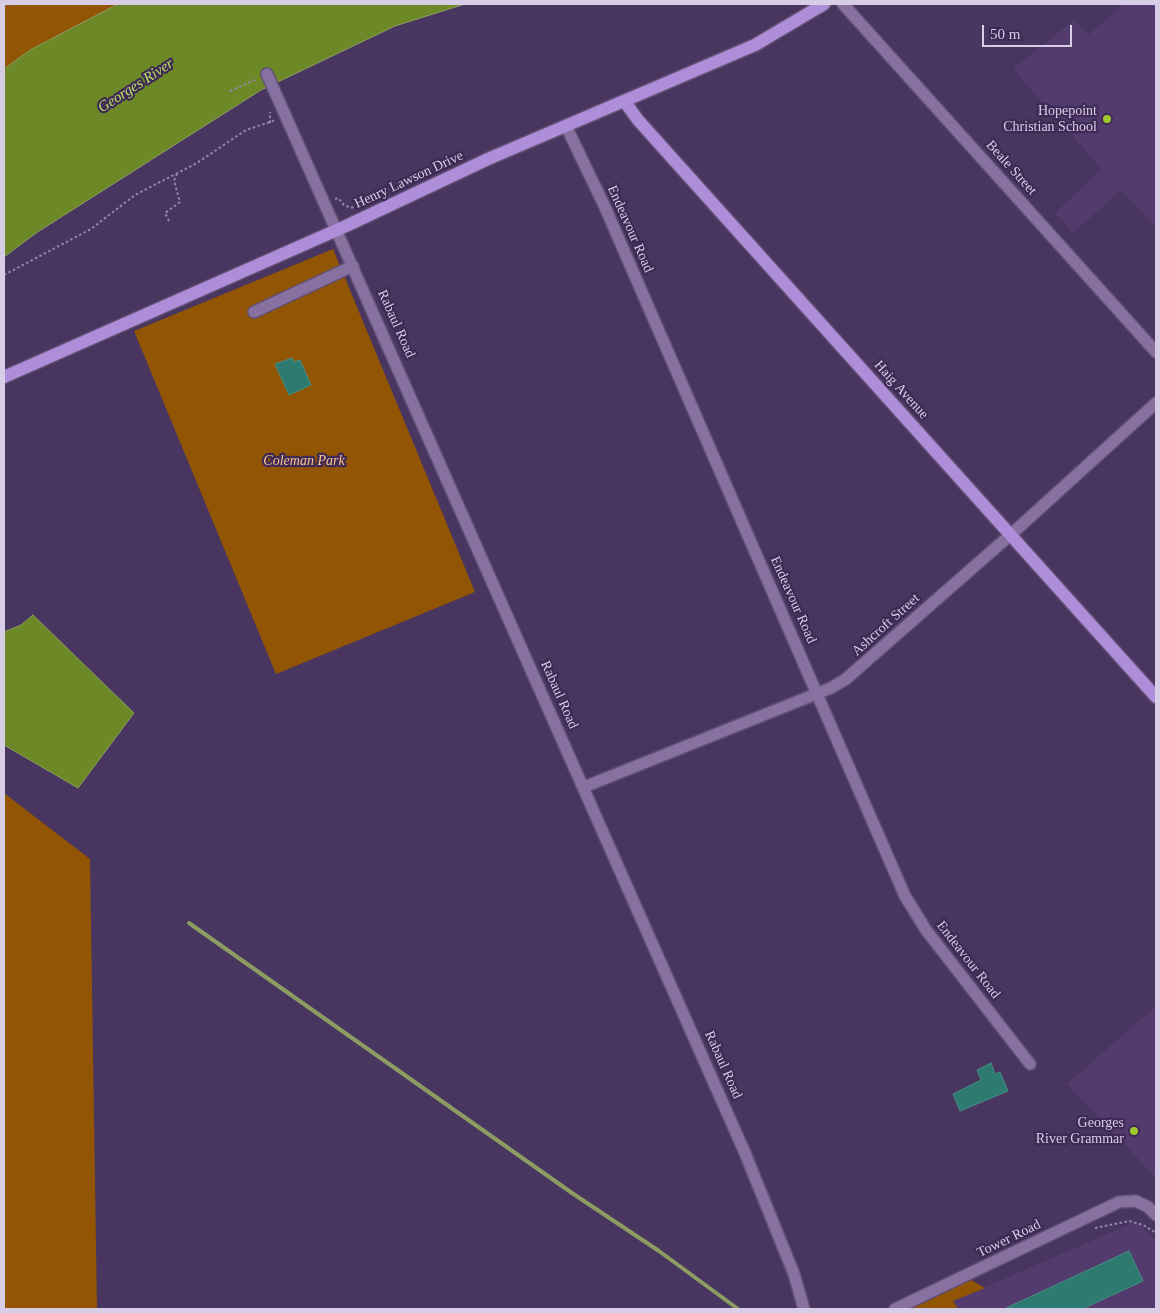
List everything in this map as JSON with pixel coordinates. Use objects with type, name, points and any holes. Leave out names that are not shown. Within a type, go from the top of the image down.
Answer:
[{"type":"main road","name":"Henry Lawson Drive","points":[[4,377],[337,230],[488,159],[755,45],[824,4]]},
{"type":"main road","name":"Haig Avenue","points":[[625,102],[638,120],[1156,697]]},
{"type":"street","name":"Beale Street","points":[[843,4],[1156,352]]},
{"type":"street","name":"Rabaul Road","points":[[266,74],[371,305],[745,1153],[794,1274],[804,1309]]},
{"type":"street","name":"Endeavour Road","points":[[566,126],[604,205],[911,908],[1030,1064]]},
{"type":"street","points":[[254,312],[353,266]]},
{"type":"street","name":"Ashcroft Street","points":[[584,787],[839,684],[853,674],[1156,403]]},
{"type":"street","name":"Tower Road","points":[[895,1309],[1119,1202],[1136,1201],[1148,1207],[1156,1215]]},
{"type":"path","points":[[4,5],[13,4]]},
{"type":"path","points":[[230,91],[255,80]]},
{"type":"path","points":[[4,275],[92,229],[135,195],[197,162],[246,130],[286,117]]},
{"type":"path","points":[[169,221],[165,213],[180,202],[174,181],[178,171]]},
{"type":"path","points":[[1092,1228],[1129,1221],[1143,1225],[1156,1233]]},
{"type":"shaded area","name":"Hopepoint Christian School","points":[[1124,4],[1156,4],[1156,228],[1121,190],[1073,233],[1055,213],[1102,169],[1013,69],[1074,20],[1088,35]]},
{"type":"shaded area","name":"Georges River Grammar","points":[[1156,1006],[1156,1178],[1067,1084]]},
{"type":"shaded area","points":[[1137,1221],[1156,1242],[1156,1309],[935,1309]]},
{"type":"green space","points":[[4,4],[118,4],[30,50],[4,69]]},
{"type":"green space","name":"Coleman Park","points":[[333,249],[475,592],[276,674],[134,331]]},
{"type":"green space","points":[[4,793],[90,859],[97,1309],[4,1309]]},
{"type":"green space","points":[[971,1280],[985,1288],[953,1301],[958,1309],[911,1309]]},
{"type":"water","name":"Georges River","points":[[118,4],[465,4],[395,26],[261,90],[36,233],[4,257],[4,69],[30,50]]},
{"type":"water","points":[[33,615],[134,713],[78,788],[4,745],[4,632],[21,625]]},
{"type":"building","points":[[292,358],[294,362],[300,360],[311,385],[289,395],[275,364]]},
{"type":"building","points":[[991,1063],[995,1074],[1000,1072],[1008,1091],[960,1111],[953,1094],[981,1080],[977,1070]]},
{"type":"building","points":[[1129,1251],[1143,1281],[1082,1309],[1004,1309]]},
{"type":"waterway","points":[[189,923],[572,1193],[659,1251],[738,1309]]},
{"type":"place","name":"Hopepoint Christian School","points":[[1107,119]]},
{"type":"place","name":"Georges River Grammar","points":[[1134,1131]]}]
